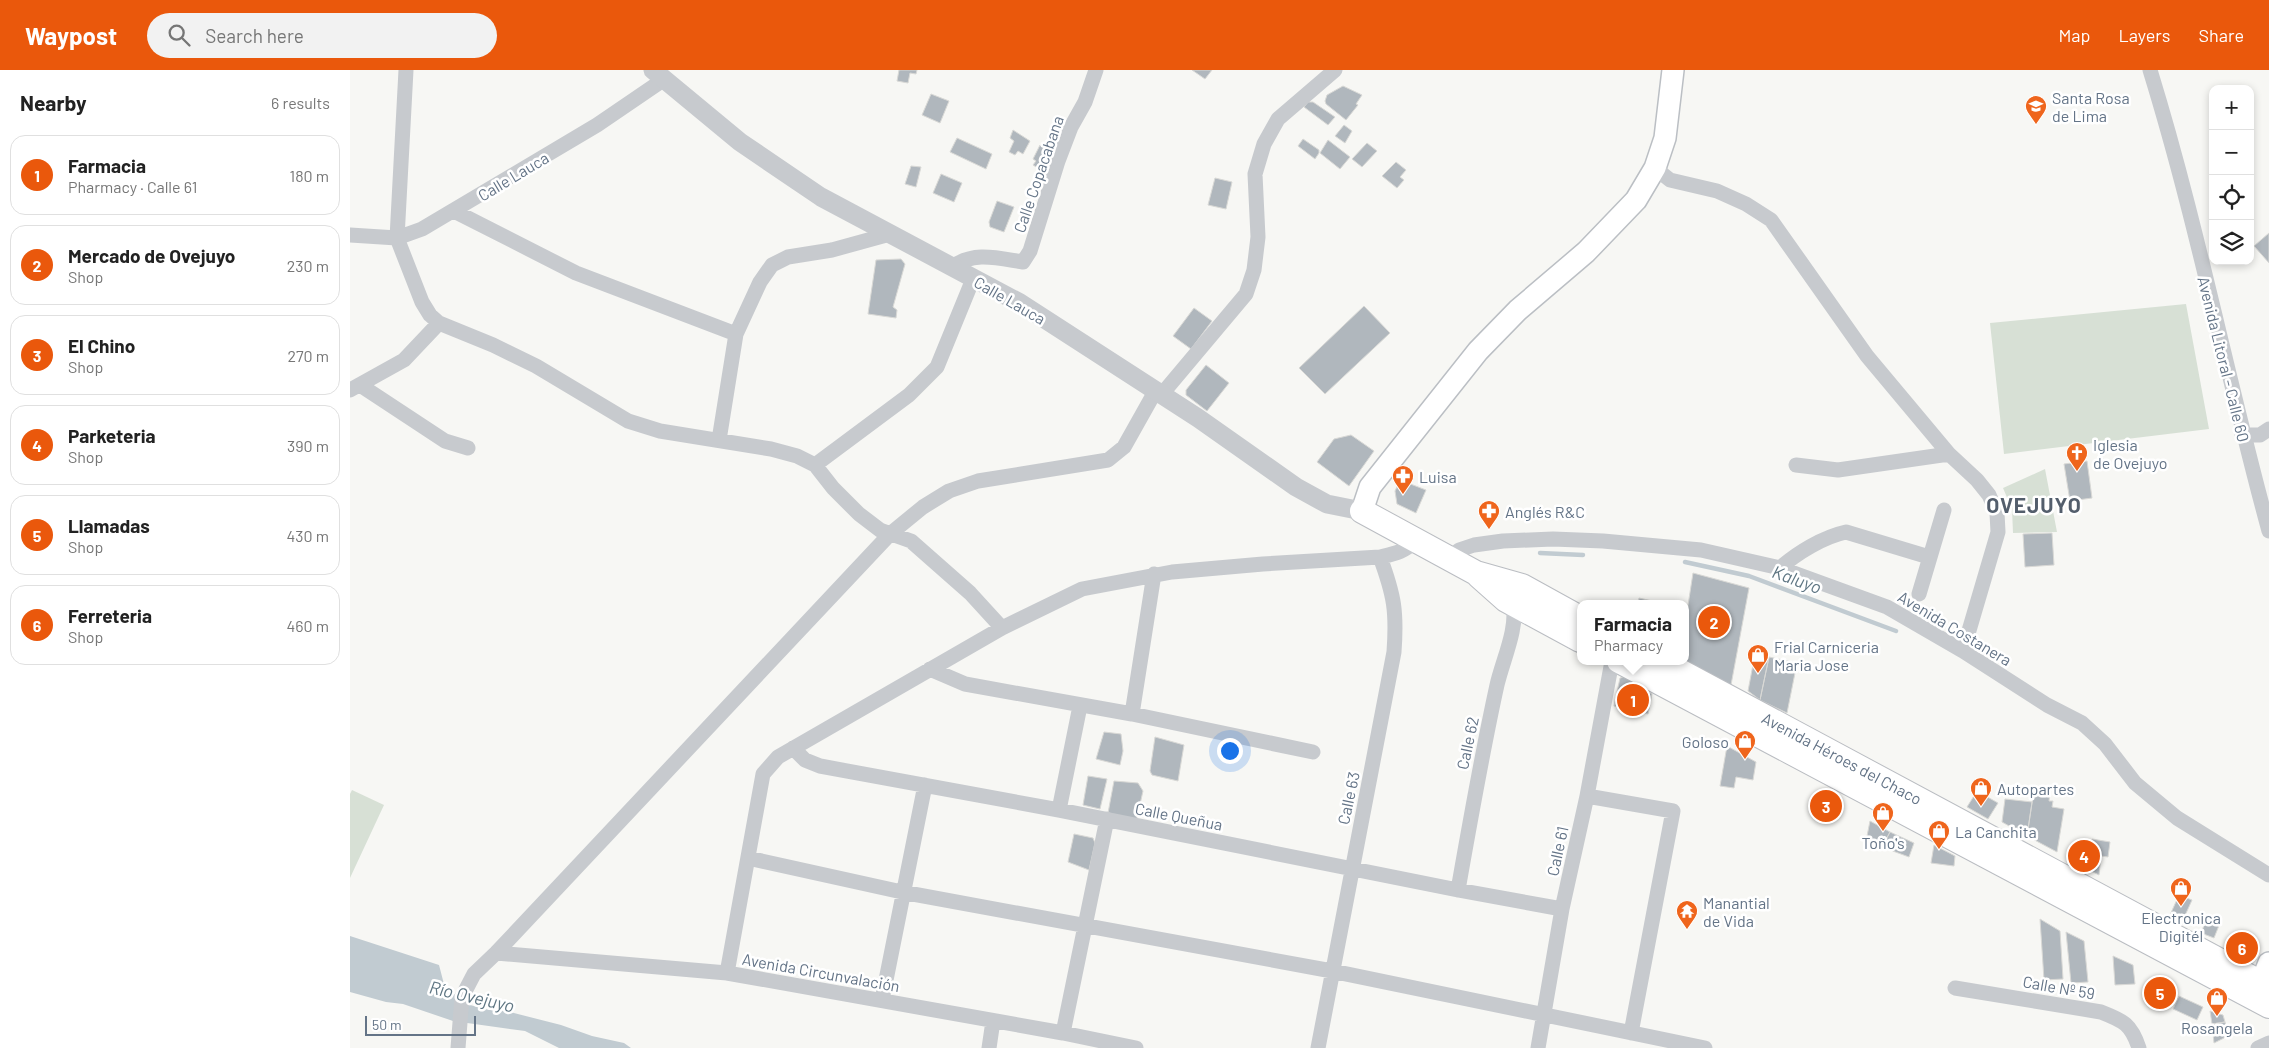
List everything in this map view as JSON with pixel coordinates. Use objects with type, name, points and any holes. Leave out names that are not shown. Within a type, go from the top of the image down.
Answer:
[{"type":"main road","points":[[1577,617],[1518,595],[1362,511],[1370,487],[1478,351],[1518,310],[1586,252],[1636,200],[1655,168],[1665,138],[1673,70]]},
{"type":"main road","points":[[1518,595],[1577,638]]},
{"type":"main road","name":"Avenida Héroes del Chaco","points":[[1628,665],[2264,988]]},
{"type":"main road","name":"Avenida Héroes del Chaco","points":[[1668,665],[2264,988]]},
{"type":"street","points":[[406,70],[397,238],[422,302],[430,315],[439,323],[493,345],[536,366],[628,421],[660,431],[771,449],[797,456],[815,465],[833,488],[859,514],[880,530],[911,542],[970,593],[1002,628]]},
{"type":"street","name":"Calle Copacabana","points":[[952,267],[963,259],[984,256],[1023,262],[1030,251],[1071,127],[1085,102],[1096,70]]},
{"type":"street","points":[[458,1048],[462,997],[474,974],[496,953],[890,534],[923,507],[949,491],[971,484],[1108,460],[1124,447],[1159,392],[1246,294],[1254,270],[1258,237],[1255,174],[1264,144],[1278,119],[1335,70]]},
{"type":"street","name":"Avenida Litoral - Calle 60","points":[[2150,70],[2170,133],[2242,435],[2269,531]]},
{"type":"street","name":"Calle Lauca","points":[[350,235],[397,238],[422,228],[454,211],[597,125],[658,75],[740,142],[821,197],[1020,303],[1159,392],[1296,487],[1328,504],[1362,511]]},
{"type":"street","points":[[1655,168],[1670,180],[1717,190],[1746,204],[1771,220],[1867,356],[1949,454],[1978,480],[1989,495],[1997,513],[1998,532],[1962,651]]},
{"type":"street","points":[[454,211],[570,270],[736,334]]},
{"type":"street","points":[[719,440],[736,334],[760,282],[772,265],[788,257],[832,250],[890,234]]},
{"type":"street","points":[[815,465],[909,395],[936,367],[973,279]]},
{"type":"street","points":[[439,323],[404,360],[355,388],[445,441],[468,448]]},
{"type":"street","points":[[2242,435],[2260,435],[2269,428]]},
{"type":"street","points":[[1796,464],[1838,470],[1949,454]]},
{"type":"street","points":[[1919,594],[1944,510]]},
{"type":"street","points":[[1780,568],[1787,561],[1833,535],[1846,532],[1929,557]]},
{"type":"street","name":"Avenida Costanera","points":[[1451,560],[1459,550],[1474,545],[1503,541],[1553,539],[1603,541],[1702,550],[1780,568],[1887,607],[1962,651],[2047,705],[2082,723],[2105,744],[2135,783],[2177,818],[2269,875]]},
{"type":"street","points":[[727,973],[763,774],[778,757],[1002,628],[1082,589],[1154,574],[1264,564],[1380,557],[1397,553],[1409,547],[1415,541]]},
{"type":"street","name":"Calle 63","points":[[1318,1048],[1351,868],[1390,684],[1396,618],[1392,590],[1380,557]]},
{"type":"street","points":[[1132,714],[1154,574]]},
{"type":"street","name":"Calle 62","points":[[1458,890],[1480,764],[1501,668],[1515,616],[1518,595]]},
{"type":"street","name":"Calle 61","points":[[1538,1048],[1562,909],[1587,796],[1611,665]]},
{"type":"street","points":[[930,669],[965,684],[1132,714],[1313,752]]},
{"type":"street","points":[[1059,810],[1080,706]]},
{"type":"street","name":"Calle Queñua","points":[[793,748],[805,760],[820,766],[1107,819],[1458,890],[1562,909]]},
{"type":"street","points":[[882,1000],[902,892],[925,785]]},
{"type":"street","points":[[1587,796],[1673,811],[1631,1033]]},
{"type":"street","points":[[1063,1033],[1107,819]]},
{"type":"street","points":[[748,858],[902,892],[1332,971],[1705,1048]]},
{"type":"street","name":"Avenida Circunvalación","points":[[496,953],[727,973],[1063,1033],[1136,1048]]},
{"type":"street","name":"Calle Nº 59","points":[[1956,988],[2101,1012],[2122,1020],[2128,1025],[2140,1048]]},
{"type":"street","points":[[989,1048],[994,1021]]},
{"type":"street","points":[[2258,1048],[2269,1043]]},
{"type":"shaded area","points":[[2186,304],[2209,429],[2004,454],[1990,323]]},
{"type":"shaded area","points":[[2045,469],[2057,532],[2013,533],[2012,509],[2003,488]]},
{"type":"shaded area","points":[[352,790],[384,805],[350,878],[350,794]]},
{"type":"shaded area","name":"Río Ovejuyo","points":[[350,936],[439,965],[445,988],[470,1005],[489,1010],[506,1011],[561,1025],[592,1036],[624,1043],[631,1048],[559,1048],[525,1031],[453,1021],[403,1004],[386,1002],[350,992]]},
{"type":"building","points":[[899,70],[917,70],[916,74],[910,73],[908,83],[897,81]]},
{"type":"building","points":[[1192,70],[1212,70],[1205,79]]},
{"type":"building","points":[[1343,86],[1362,95],[1356,104],[1358,105],[1346,120],[1326,104],[1325,101],[1327,95]]},
{"type":"building","points":[[931,94],[949,101],[940,123],[922,115]]},
{"type":"building","points":[[1308,102],[1313,102],[1335,117],[1328,125],[1304,107]]},
{"type":"building","points":[[1344,125],[1352,131],[1345,143],[1335,136]]},
{"type":"building","points":[[1013,130],[1030,141],[1023,154],[1018,151],[1015,155],[1009,152],[1014,141],[1010,138]]},
{"type":"building","points":[[957,138],[992,154],[986,169],[950,152]]},
{"type":"building","points":[[1303,139],[1319,150],[1315,159],[1298,146]]},
{"type":"building","points":[[1328,140],[1350,157],[1340,169],[1320,153]]},
{"type":"building","points":[[1367,143],[1377,151],[1362,167],[1352,159]]},
{"type":"building","points":[[1040,145],[1055,152],[1050,160],[1044,156],[1042,159],[1047,161],[1041,170],[1033,165],[1036,161],[1033,159]]},
{"type":"building","points":[[1396,162],[1406,170],[1400,177],[1404,180],[1397,188],[1382,176]]},
{"type":"building","points":[[911,166],[921,167],[916,187],[905,184]]},
{"type":"building","points":[[941,174],[962,183],[954,202],[933,193]]},
{"type":"building","points":[[1215,178],[1232,182],[1226,209],[1208,205]]},
{"type":"building","points":[[997,201],[1014,207],[1004,232],[990,227],[989,222]]},
{"type":"building","points":[[2269,233],[2269,263],[2254,246]]},
{"type":"building","points":[[901,259],[905,264],[893,307],[897,310],[896,318],[868,314],[876,260]]},
{"type":"building","points":[[1364,306],[1390,333],[1325,394],[1299,368]]},
{"type":"building","points":[[1194,308],[1212,321],[1191,349],[1173,336]]},
{"type":"building","points":[[1206,365],[1229,383],[1207,411],[1186,395],[1186,390]]},
{"type":"building","points":[[1351,435],[1374,451],[1349,486],[1317,462],[1334,439]]},
{"type":"building","points":[[2087,461],[2092,498],[2070,501],[2064,464]]},
{"type":"building","points":[[1400,480],[1426,490],[1416,513],[1397,504],[1395,491]]},
{"type":"building","points":[[2052,533],[2054,565],[2025,567],[2023,534]]},
{"type":"building","points":[[1693,573],[1749,588],[1731,685],[1689,663],[1689,600]]},
{"type":"building","name":"Frial Carniceria Maria Jose","points":[[1755,654],[1769,657],[1760,700],[1748,691]]},
{"type":"building","points":[[1769,657],[1797,663],[1787,713],[1760,700]]},
{"type":"building","points":[[1624,677],[1652,694],[1648,714],[1614,706],[1620,678]]},
{"type":"building","points":[[1104,732],[1121,734],[1123,751],[1120,765],[1096,759]]},
{"type":"building","points":[[1155,737],[1184,745],[1178,781],[1152,775],[1150,771]]},
{"type":"building","points":[[1727,746],[1756,762],[1753,780],[1736,777],[1734,788],[1720,786]]},
{"type":"building","points":[[1088,776],[1107,779],[1100,809],[1083,805]]},
{"type":"building","points":[[1114,781],[1138,783],[1143,791],[1136,822],[1108,813]]},
{"type":"building","points":[[2034,790],[2050,793],[2049,801],[2053,801],[2052,807],[2064,809],[2057,852],[2027,836]]},
{"type":"building","points":[[1977,791],[1998,803],[1988,819],[1967,807]]},
{"type":"building","points":[[1823,796],[1831,800],[1829,813],[1821,811]]},
{"type":"building","points":[[2005,799],[2032,802],[2027,836],[2002,822]]},
{"type":"building","points":[[1870,821],[1890,832],[1881,849],[1865,846]]},
{"type":"building","points":[[1890,832],[1914,843],[1909,857],[1882,847]]},
{"type":"building","points":[[1074,834],[1093,838],[1095,843],[1089,870],[1068,862]]},
{"type":"building","points":[[2092,839],[2110,842],[2108,857],[2101,856],[2099,875],[2087,869]]},
{"type":"building","name":"La Canchita","points":[[1934,845],[1955,856],[1954,866],[1931,863]]},
{"type":"building","points":[[2081,846],[2091,848],[2087,869],[2078,864]]},
{"type":"building","name":"Electronica Digitél","points":[[2179,895],[2192,900],[2183,920],[2170,915]]},
{"type":"building","points":[[2207,918],[2220,923],[2214,938],[2201,933]]},
{"type":"building","points":[[2040,919],[2060,931],[2063,979],[2044,980]]},
{"type":"building","points":[[2066,932],[2084,941],[2088,982],[2071,983]]},
{"type":"building","points":[[2235,937],[2255,945],[2250,958],[2230,950]]},
{"type":"building","points":[[2113,956],[2133,965],[2135,984],[2115,985]]},
{"type":"building","points":[[2156,981],[2168,987],[2165,1001],[2152,998]]},
{"type":"building","points":[[2179,996],[2203,1007],[2197,1020],[2173,1009]]},
{"type":"building","name":"Rosangela","points":[[2210,1011],[2223,1015],[2225,1022],[2212,1024]]},
{"type":"building","points":[[2225,1022],[2227,1030],[2224,1038],[2214,1043],[2212,1024]]},
{"type":"waterway","name":"Kaluyo","points":[[1540,553],[1583,555]]},
{"type":"waterway","name":"Kaluyo","points":[[1685,562],[1749,576],[1896,631]]},
{"type":"place","name":"Santa Rosa de Lima","points":[[2036,125]]},
{"type":"place","name":"Iglesia de Ovejuyo","points":[[2077,472]]},
{"type":"place","name":"Luisa","points":[[1403,495]]},
{"type":"place","name":"Anglés R&C","points":[[1489,530]]},
{"type":"place","name":"Mercado de Ovejuyo","points":[[1714,622]]},
{"type":"place","name":"Frial Carniceria Maria Jose","points":[[1758,674]]},
{"type":"place","name":"Farmacia","points":[[1633,700]]},
{"type":"place","name":"Goloso","points":[[1745,760]]},
{"type":"place","name":"El Chino","points":[[1826,806]]},
{"type":"place","name":"Autopartes","points":[[1981,807]]},
{"type":"place","name":"Toño's","points":[[1883,832]]},
{"type":"place","name":"La Canchita","points":[[1939,850]]},
{"type":"place","name":"Parketeria","points":[[2084,856]]},
{"type":"place","name":"Electronica Digitél","points":[[2181,907]]},
{"type":"place","name":"Manantial de Vida","points":[[1687,930]]},
{"type":"place","name":"Ferreteria","points":[[2242,948]]},
{"type":"place","name":"Llamadas","points":[[2160,993]]},
{"type":"place","name":"Rosangela","points":[[2217,1017]]},
{"type":"district","name":"OVEJUYO","points":[[2034,504]]}]
